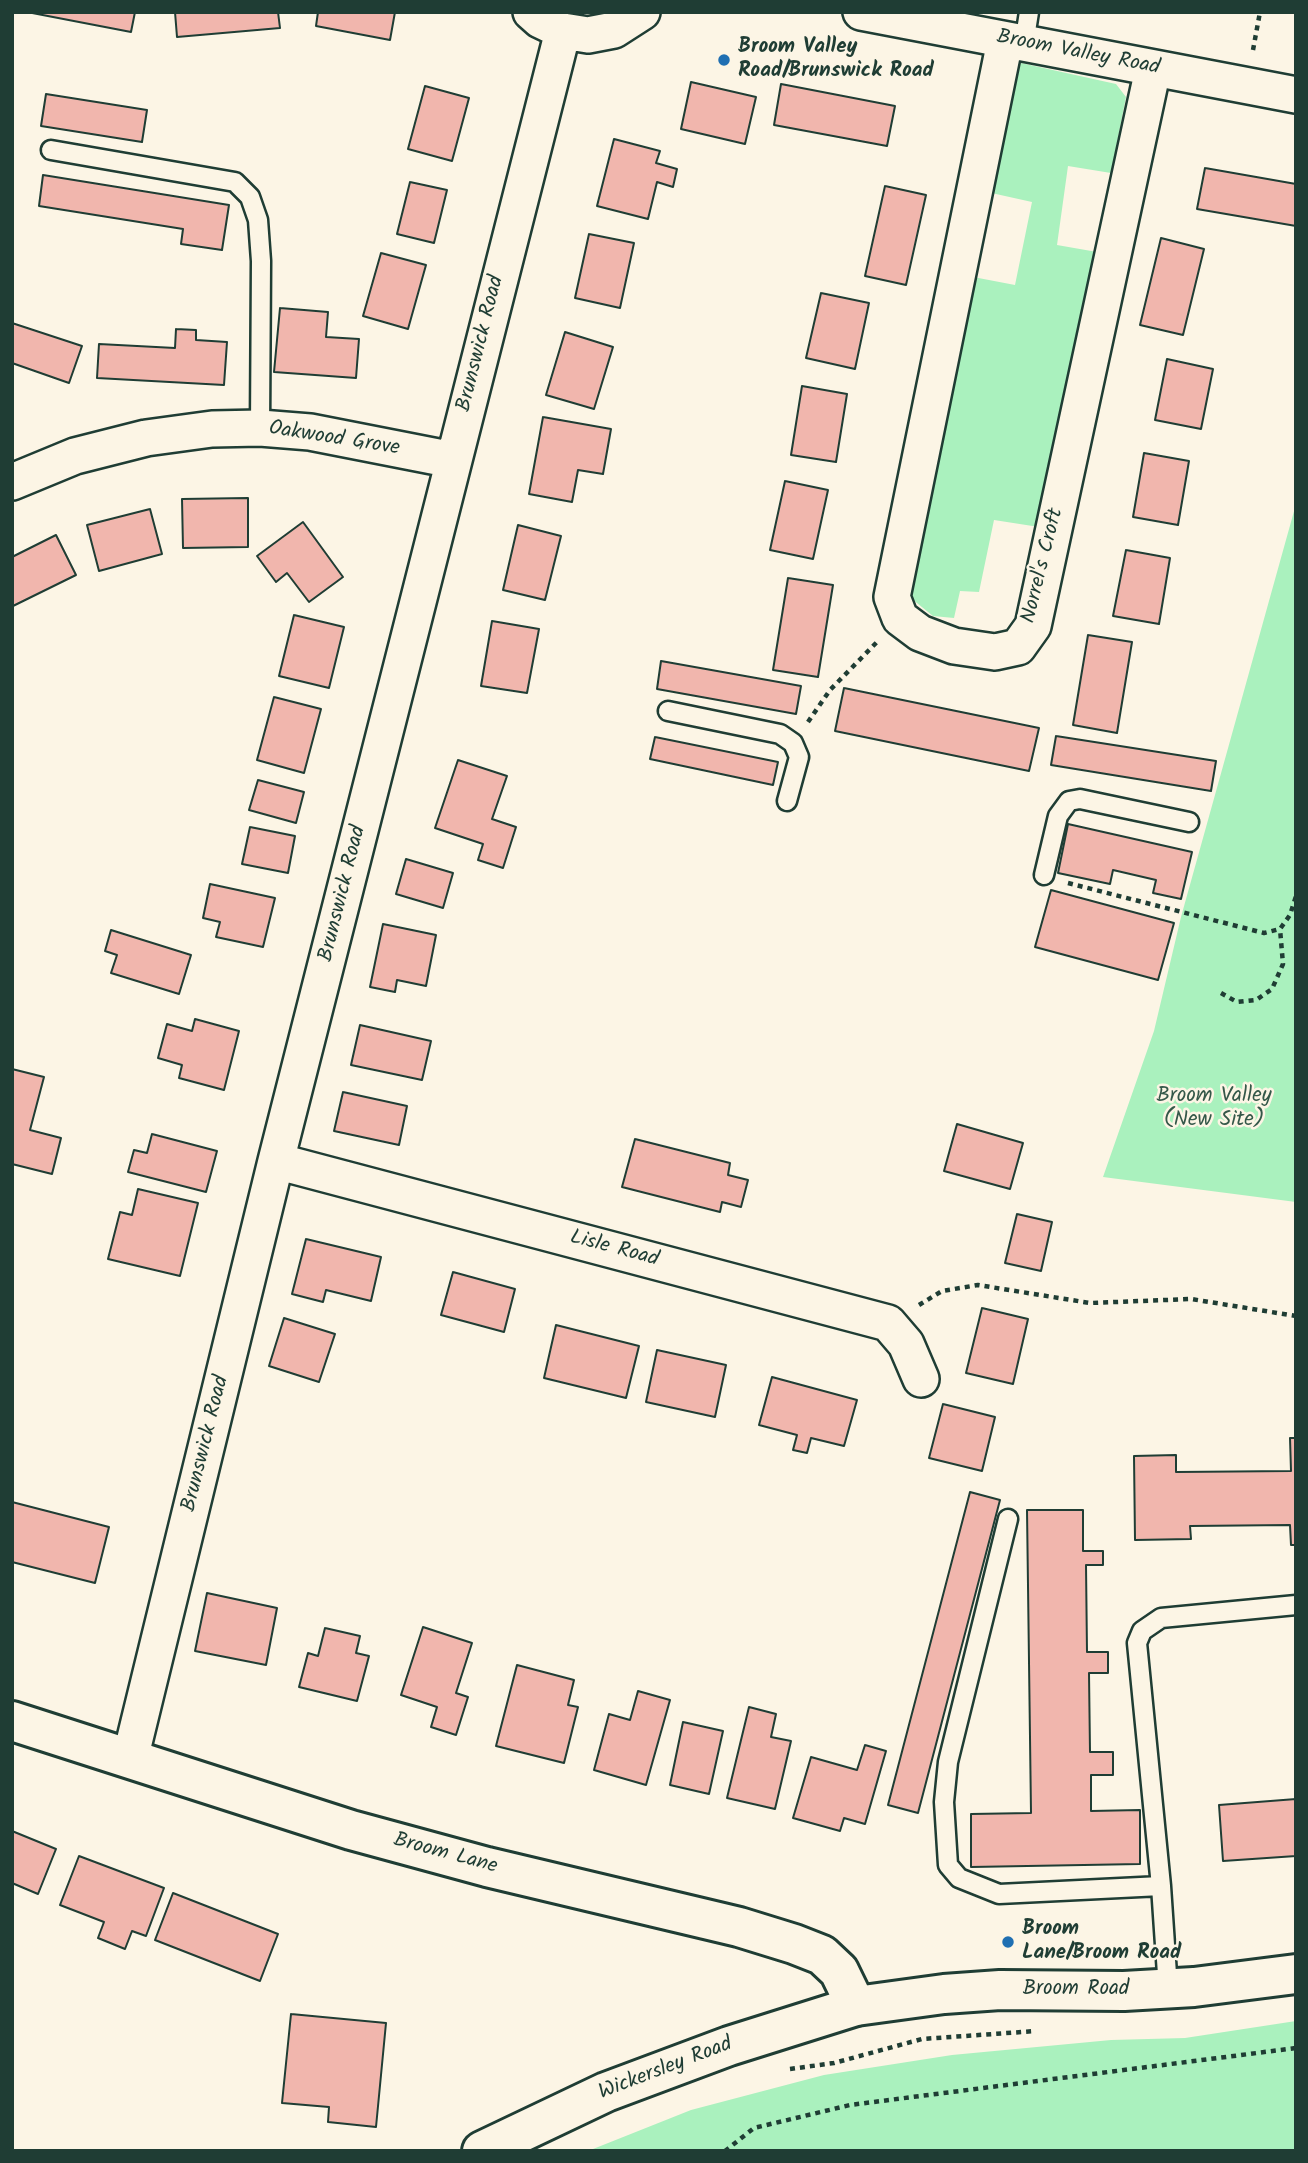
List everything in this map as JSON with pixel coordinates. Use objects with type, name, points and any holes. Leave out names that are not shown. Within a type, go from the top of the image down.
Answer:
[{"type":"main road","name":"Broom Lane","points":[[12,1721],[351,1830],[487,1867],[739,1927],[794,1944],[822,1955],[839,1971],[856,2006]]},
{"type":"main road","name":"Broom Road","points":[[856,2006],[944,1994],[1000,1990],[1168,1989],[1245,1983],[1296,1975]]},
{"type":"main road","name":"Wickersley Road","points":[[482,2151],[606,2092],[729,2046],[856,2006]]},
{"type":"street","points":[[531,12],[540,20],[562,31],[589,35],[614,30],[642,12]]},
{"type":"street","name":"Broom Valley Road","points":[[861,12],[1019,32],[1153,69],[1296,95]]},
{"type":"street","name":"Brunswick Road","points":[[130,1759],[276,1161],[562,31]]},
{"type":"street","points":[[900,618],[892,597],[1019,32]]},
{"type":"street","name":"Norrel's Croft","points":[[900,618],[920,633],[954,646],[995,652],[1018,647],[1033,626],[1153,69]]},
{"type":"street","name":"Oakwood Grove","points":[[12,482],[75,456],[146,438],[212,429],[260,428],[310,432],[453,460]]},
{"type":"street","name":"Lisle Road","points":[[276,1161],[888,1323]]},
{"type":"street","points":[[888,1323],[906,1344],[921,1379]]},
{"type":"lane","points":[[51,150],[235,182],[250,197],[258,220],[261,261],[260,428]]},
{"type":"lane","points":[[668,711],[780,734],[793,743],[799,757],[787,801]]},
{"type":"lane","points":[[1044,876],[1058,816],[1069,801],[1080,799],[1189,821]]},
{"type":"lane","points":[[1008,1518],[948,1762],[944,1802],[948,1865],[959,1878],[999,1894],[1161,1886]]},
{"type":"lane","points":[[1168,1989],[1138,1643],[1142,1631],[1161,1618],[1296,1605]]},
{"type":"path","points":[[793,743],[830,690],[900,618]]},
{"type":"path","points":[[1044,876],[1264,933],[1280,929],[1290,915],[1296,896]]},
{"type":"path","points":[[1221,993],[1237,1002],[1256,1000],[1272,989],[1283,964],[1280,929]]},
{"type":"path","points":[[888,1323],[943,1291],[978,1285],[1090,1303],[1191,1299],[1296,1316]]},
{"type":"path","points":[[784,2070],[834,2063],[922,2039],[1046,2031]]},
{"type":"path","points":[[726,2151],[754,2128],[850,2105],[1296,2048]]},
{"type":"green space","points":[[1021,63],[1116,84],[1126,97],[1111,173],[1068,166],[1057,245],[1097,252],[1039,527],[994,520],[979,592],[960,591],[954,618],[933,616],[912,599],[907,579],[968,276],[1015,285],[1032,202],[987,192],[1011,70]]},
{"type":"green space","name":"Broom Valley (New Site)","points":[[1296,504],[1296,1202],[1103,1177],[1154,1031],[1181,917]]},
{"type":"green space","points":[[1296,2021],[1296,2151],[588,2151],[691,2110],[824,2075],[952,2055],[1111,2040],[1185,2038]]},
{"type":"building","points":[[27,12],[135,12],[131,32]]},
{"type":"building","points":[[175,12],[278,12],[280,28],[177,37]]},
{"type":"building","points":[[318,12],[395,12],[390,40],[316,26]]},
{"type":"building","points":[[691,82],[756,97],[745,144],[681,129]]},
{"type":"building","points":[[781,84],[895,106],[887,146],[774,125]]},
{"type":"building","points":[[425,86],[469,98],[452,161],[408,149]]},
{"type":"building","points":[[46,94],[147,110],[142,142],[41,126]]},
{"type":"building","points":[[614,139],[660,151],[656,163],[677,169],[673,187],[657,182],[648,219],[597,206]]},
{"type":"building","points":[[1205,168],[1296,184],[1296,226],[1197,209]]},
{"type":"building","points":[[43,175],[229,205],[222,250],[181,244],[183,229],[39,206]]},
{"type":"building","points":[[410,182],[447,190],[434,243],[397,234]]},
{"type":"building","points":[[885,186],[926,195],[906,285],[865,276]]},
{"type":"building","points":[[589,234],[634,243],[620,308],[575,298]]},
{"type":"building","points":[[1161,238],[1204,249],[1183,335],[1140,325]]},
{"type":"building","points":[[381,253],[426,265],[408,329],[363,316]]},
{"type":"building","points":[[821,293],[869,303],[855,369],[806,358]]},
{"type":"building","points":[[280,308],[328,312],[326,337],[359,339],[356,378],[274,372]]},
{"type":"building","points":[[12,323],[82,346],[69,383],[12,363]]},
{"type":"building","points":[[176,329],[196,330],[196,340],[227,342],[224,385],[97,378],[99,344],[175,348]]},
{"type":"building","points":[[565,332],[613,347],[594,409],[546,395]]},
{"type":"building","points":[[1167,359],[1213,369],[1201,429],[1155,420]]},
{"type":"building","points":[[802,386],[847,394],[836,462],[791,455]]},
{"type":"building","points":[[543,417],[611,429],[603,474],[578,470],[572,502],[529,494]]},
{"type":"building","points":[[1144,453],[1189,461],[1178,525],[1133,517]]},
{"type":"building","points":[[785,481],[828,490],[813,559],[770,550]]},
{"type":"building","points":[[248,498],[248,547],[183,548],[182,499]]},
{"type":"building","points":[[150,509],[162,554],[99,571],[87,525]]},
{"type":"building","points":[[303,522],[343,577],[309,602],[287,573],[276,582],[257,556]]},
{"type":"building","points":[[518,525],[561,536],[545,600],[503,590]]},
{"type":"building","points":[[56,535],[76,575],[13,606],[12,557]]},
{"type":"building","points":[[1126,550],[1170,558],[1159,624],[1113,616]]},
{"type":"building","points":[[788,578],[833,585],[818,677],[773,670]]},
{"type":"building","points":[[294,615],[344,627],[329,688],[279,676]]},
{"type":"building","points":[[492,621],[539,629],[527,693],[481,686]]},
{"type":"building","points":[[1088,635],[1132,642],[1117,733],[1073,725]]},
{"type":"building","points":[[661,661],[801,686],[796,714],[657,689]]},
{"type":"building","points":[[844,688],[1039,728],[1029,771],[835,731]]},
{"type":"building","points":[[274,697],[321,709],[304,773],[257,760]]},
{"type":"building","points":[[1056,736],[1216,761],[1211,791],[1051,765]]},
{"type":"building","points":[[655,737],[778,762],[773,785],[650,759]]},
{"type":"building","points":[[458,760],[507,776],[492,819],[516,827],[503,868],[478,860],[483,844],[435,828]]},
{"type":"building","points":[[258,780],[304,792],[296,823],[249,810]]},
{"type":"building","points":[[1068,824],[1192,852],[1181,899],[1153,893],[1156,880],[1113,870],[1110,884],[1058,873]]},
{"type":"building","points":[[250,827],[295,836],[288,873],[242,864]]},
{"type":"building","points":[[406,859],[453,873],[443,908],[396,894]]},
{"type":"building","points":[[210,884],[275,898],[263,947],[216,937],[220,922],[203,918]]},
{"type":"building","points":[[1051,890],[1174,923],[1158,980],[1035,947]]},
{"type":"building","points":[[383,924],[436,935],[426,986],[397,980],[395,992],[370,987]]},
{"type":"building","points":[[111,930],[191,955],[179,994],[111,973],[117,955],[105,951]]},
{"type":"building","points":[[195,1019],[239,1031],[224,1090],[179,1078],[182,1065],[158,1058],[167,1024],[192,1031]]},
{"type":"building","points":[[360,1025],[431,1041],[422,1080],[351,1065]]},
{"type":"building","points":[[12,1069],[44,1077],[30,1130],[61,1138],[52,1174],[12,1164]]},
{"type":"building","points":[[343,1092],[407,1106],[399,1145],[334,1131]]},
{"type":"building","points":[[957,1124],[1023,1143],[1010,1189],[944,1171]]},
{"type":"building","points":[[152,1134],[217,1151],[206,1192],[128,1172],[134,1150],[147,1153]]},
{"type":"building","points":[[635,1139],[730,1163],[728,1175],[748,1180],[741,1207],[722,1202],[720,1212],[622,1187]]},
{"type":"building","points":[[138,1189],[198,1203],[180,1276],[108,1259],[120,1212],[132,1215]]},
{"type":"building","points":[[1017,1214],[1052,1222],[1041,1271],[1005,1263]]},
{"type":"building","points":[[306,1239],[381,1257],[371,1301],[326,1290],[323,1302],[292,1294]]},
{"type":"building","points":[[453,1272],[515,1289],[504,1332],[441,1315]]},
{"type":"building","points":[[982,1308],[1028,1319],[1013,1384],[966,1373]]},
{"type":"building","points":[[284,1318],[335,1334],[319,1382],[269,1366]]},
{"type":"building","points":[[556,1325],[639,1346],[626,1398],[544,1378]]},
{"type":"building","points":[[657,1350],[726,1365],[715,1417],[646,1402]]},
{"type":"building","points":[[772,1377],[857,1400],[844,1446],[811,1438],[807,1453],[793,1450],[797,1435],[759,1425]]},
{"type":"building","points":[[943,1404],[995,1417],[982,1471],[929,1458]]},
{"type":"building","points":[[1290,1438],[1296,1438],[1296,1545],[1291,1545],[1290,1525],[1190,1526],[1191,1539],[1135,1540],[1134,1456],[1176,1455],[1176,1472],[1291,1471]]},
{"type":"building","points":[[970,1492],[1000,1500],[918,1813],[888,1805]]},
{"type":"building","points":[[12,1502],[109,1527],[95,1583],[12,1562]]},
{"type":"building","points":[[1027,1510],[1083,1510],[1083,1551],[1103,1551],[1103,1565],[1086,1565],[1087,1652],[1108,1652],[1108,1673],[1089,1673],[1090,1752],[1113,1752],[1113,1775],[1091,1775],[1091,1811],[1140,1810],[1140,1864],[971,1867],[971,1814],[1031,1813]]},
{"type":"building","points":[[207,1593],[277,1608],[266,1665],[195,1651]]},
{"type":"building","points":[[423,1627],[472,1643],[456,1693],[468,1697],[456,1735],[431,1727],[437,1707],[401,1695]]},
{"type":"building","points":[[325,1628],[360,1636],[356,1653],[369,1656],[357,1701],[299,1687],[308,1653],[318,1656]]},
{"type":"building","points":[[517,1665],[574,1680],[568,1705],[578,1707],[564,1763],[496,1746]]},
{"type":"building","points":[[638,1691],[670,1700],[646,1785],[594,1770],[609,1714],[630,1720]]},
{"type":"building","points":[[749,1707],[776,1714],[771,1737],[791,1741],[775,1809],[727,1798]]},
{"type":"building","points":[[683,1722],[723,1731],[709,1794],[670,1785]]},
{"type":"building","points":[[865,1745],[886,1751],[865,1824],[844,1818],[840,1831],[793,1818],[811,1757],[857,1770]]},
{"type":"building","points":[[1296,1799],[1296,1856],[1223,1861],[1219,1805]]},
{"type":"building","points":[[12,1831],[56,1849],[38,1894],[12,1883]]},
{"type":"building","points":[[79,1856],[164,1888],[146,1936],[132,1931],[125,1949],[98,1938],[104,1922],[60,1905]]},
{"type":"building","points":[[173,1893],[278,1934],[260,1981],[155,1940]]},
{"type":"building","points":[[291,2014],[386,2023],[376,2127],[328,2122],[329,2107],[282,2103]]},
{"type":"place","name":"Broom Valley Road/Brunswick Road","points":[[724,60]]},
{"type":"place","name":"Broom Lane/Broom Road","points":[[1008,1942]]}]
